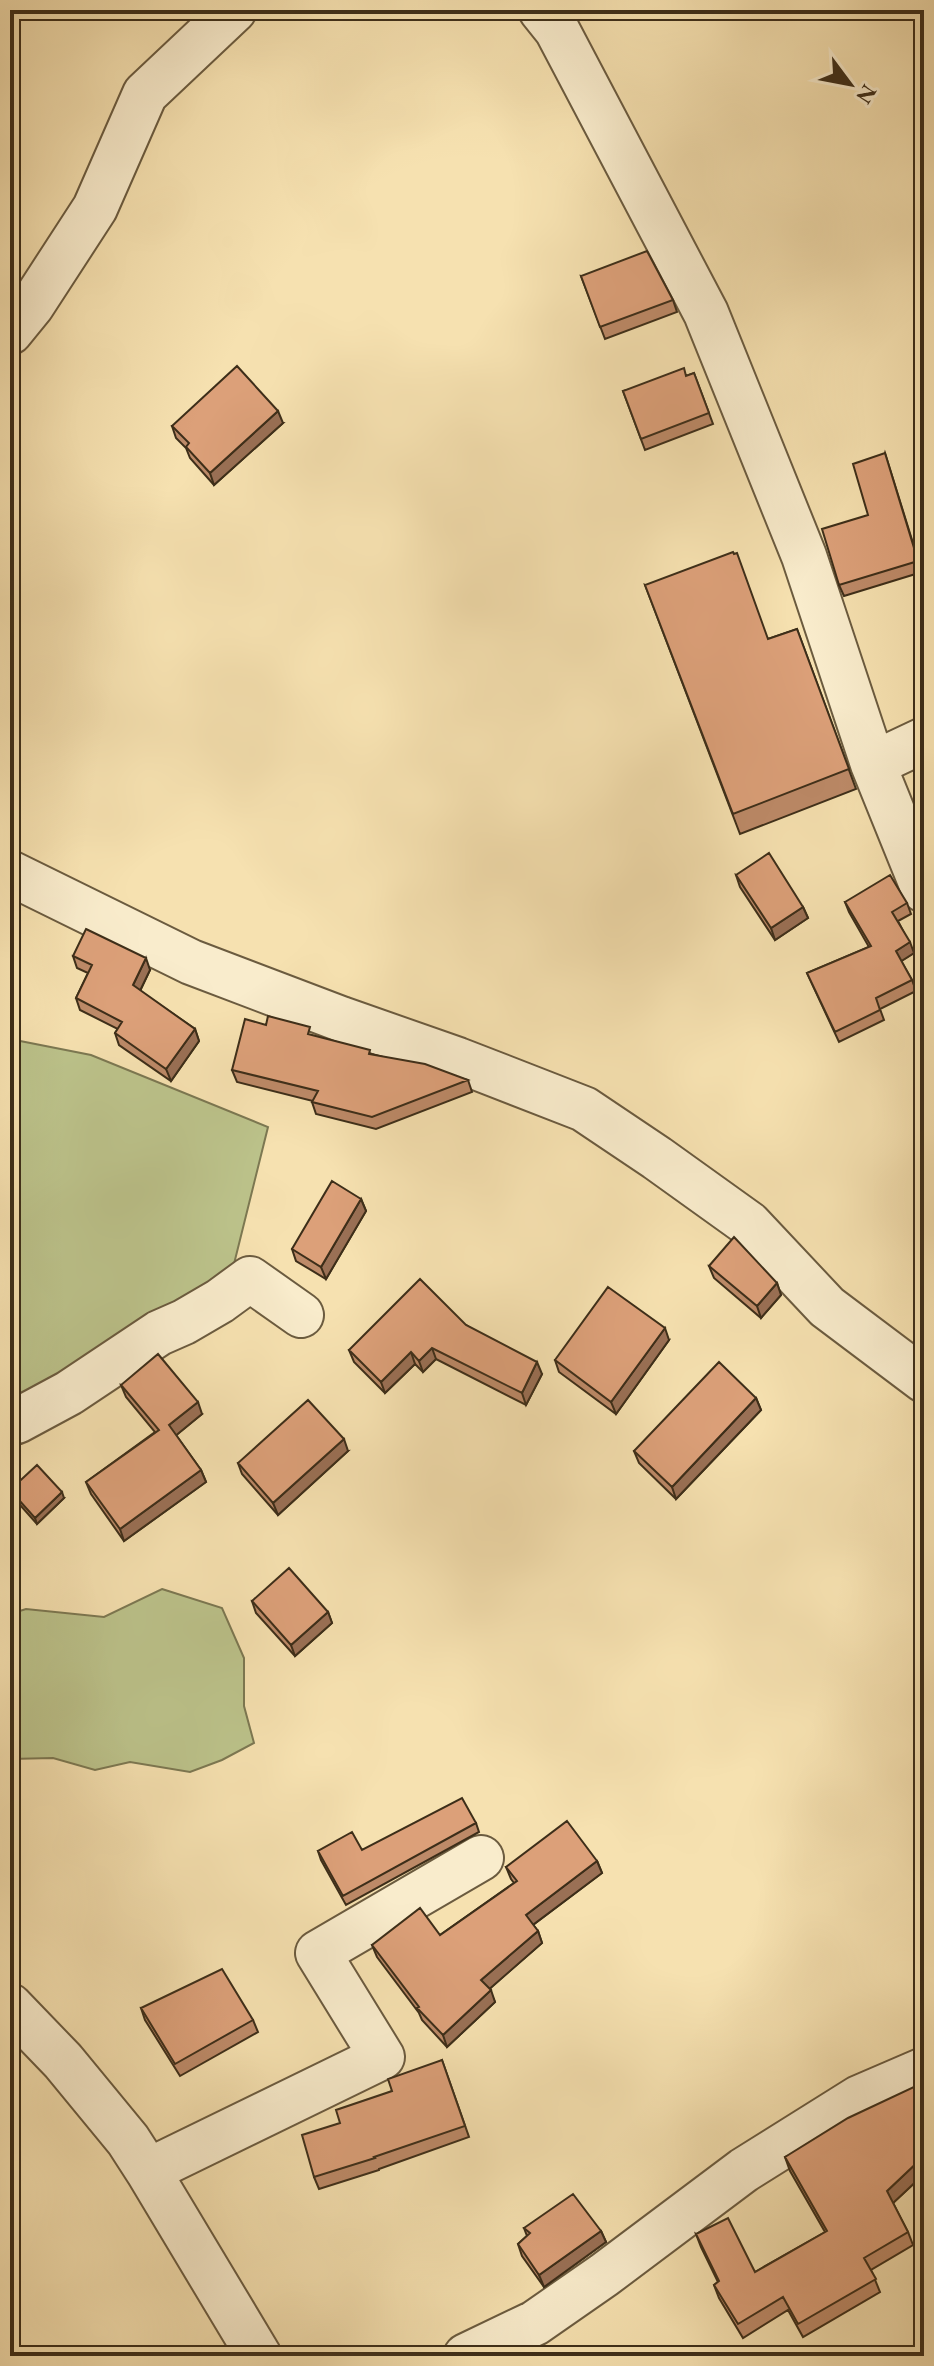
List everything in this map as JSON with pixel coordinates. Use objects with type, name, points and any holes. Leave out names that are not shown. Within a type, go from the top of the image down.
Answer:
[{"type":"street","points":[[10,332],[32,305],[95,208],[145,94],[234,10]]},
{"type":"street","points":[[558,17],[706,313],[804,556],[873,764],[924,890]]},
{"type":"street","points":[[873,764],[924,740]]},
{"type":"street","points":[[10,873],[191,962],[584,1109],[749,1224],[827,1307],[924,1380]]},
{"type":"street","points":[[10,1417],[17,1421],[69,1393],[159,1333],[220,1301],[250,1279],[301,1315]]},
{"type":"street","points":[[148,2171],[382,2057],[318,1953],[481,1858]]},
{"type":"street","points":[[10,2006],[63,2061],[128,2140],[259,2356]]},
{"type":"street","points":[[466,2356],[535,2323],[744,2170],[859,2098],[924,2070]]},
{"type":"green space","points":[[10,1039],[91,1055],[268,1127],[232,1272],[10,1405]]},
{"type":"green space","points":[[162,1589],[222,1608],[244,1658],[244,1706],[254,1743],[190,1772],[130,1762],[95,1770],[53,1758],[10,1759],[10,1614],[26,1609],[104,1617]]},
{"type":"building","points":[[647,251],[673,300],[600,327],[581,276]]},
{"type":"building","points":[[237,366],[278,411],[210,473],[186,447],[189,443],[172,426]]},
{"type":"building","points":[[684,368],[686,376],[694,373],[709,413],[641,439],[623,391]]},
{"type":"building","points":[[885,453],[918,561],[839,585],[822,529],[868,515],[853,464]]},
{"type":"building","points":[[737,553],[768,639],[797,629],[849,769],[733,814],[645,585]]},
{"type":"building","points":[[769,853],[803,907],[771,928],[736,875]]},
{"type":"building","points":[[890,875],[907,903],[892,912],[910,942],[896,951],[912,980],[876,998],[880,1010],[835,1032],[807,973],[871,946],[845,902]]},
{"type":"building","points":[[86,929],[146,958],[133,985],[195,1029],[166,1069],[115,1033],[122,1022],[76,998],[92,965],[73,956]]},
{"type":"building","points":[[268,1016],[310,1027],[308,1034],[370,1050],[369,1054],[425,1064],[468,1080],[372,1117],[312,1102],[318,1091],[232,1070],[245,1019],[266,1025]]},
{"type":"building","points":[[332,1181],[361,1199],[321,1267],[292,1249]]},
{"type":"building","points":[[734,1237],[777,1283],[757,1306],[709,1266]]},
{"type":"building","points":[[420,1279],[466,1325],[537,1362],[522,1393],[432,1348],[419,1361],[411,1352],[381,1382],[349,1350]]},
{"type":"building","points":[[608,1287],[665,1328],[611,1402],[555,1360]]},
{"type":"building","points":[[158,1354],[198,1402],[169,1425],[201,1470],[120,1529],[86,1482],[159,1430],[121,1385]]},
{"type":"building","points":[[719,1362],[756,1398],[672,1487],[634,1451]]},
{"type":"building","points":[[308,1400],[344,1439],[273,1503],[238,1463]]},
{"type":"building","points":[[37,1465],[62,1492],[35,1518],[10,1490]]},
{"type":"building","points":[[289,1568],[328,1612],[291,1645],[252,1601]]},
{"type":"building","points":[[462,1798],[476,1823],[343,1896],[318,1851],[352,1832],[362,1850]]},
{"type":"building","points":[[567,1821],[597,1861],[526,1915],[538,1931],[481,1980],[491,1990],[443,2035],[417,2008],[372,1945],[420,1908],[440,1935],[517,1881],[506,1867]]},
{"type":"building","points":[[222,1969],[253,2020],[175,2064],[141,2008]]},
{"type":"building","points":[[442,2060],[465,2126],[314,2177],[302,2135],[340,2123],[336,2110],[392,2091],[388,2079]]},
{"type":"building","points":[[918,2085],[924,2097],[924,2156],[887,2191],[908,2232],[864,2258],[876,2279],[798,2324],[783,2297],[738,2324],[714,2285],[719,2281],[696,2234],[728,2218],[755,2272],[827,2231],[785,2157],[848,2118]]},
{"type":"building","points":[[573,2194],[601,2231],[539,2275],[518,2244],[530,2233],[524,2228]]}]
